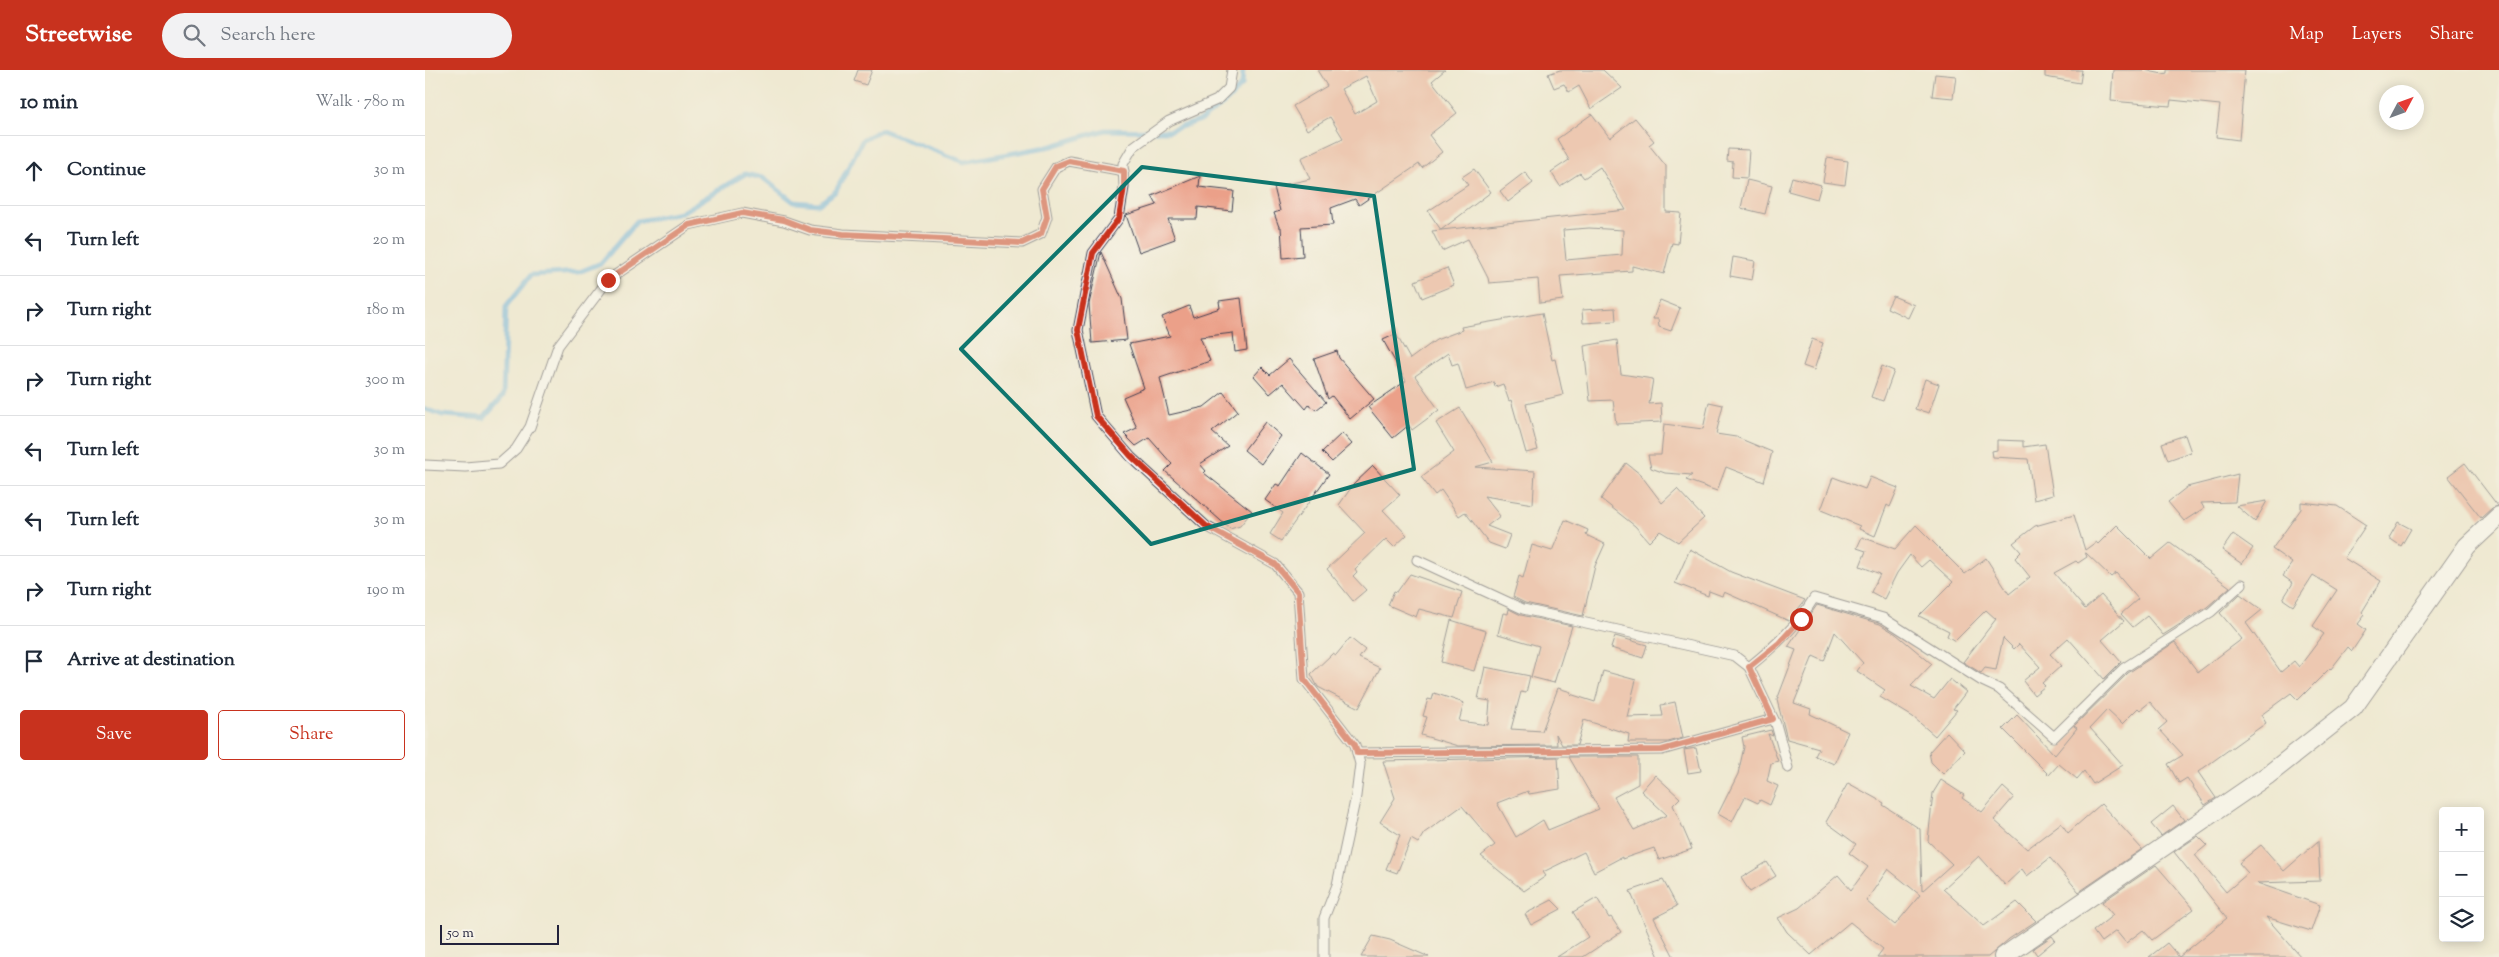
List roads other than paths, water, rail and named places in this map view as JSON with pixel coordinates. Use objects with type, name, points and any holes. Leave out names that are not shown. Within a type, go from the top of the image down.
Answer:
[{"type":"street","points":[[2003,957],[2268,775],[2353,708],[2467,546],[2499,516]]},
{"type":"lane","points":[[1232,70],[1229,88],[1217,100],[1169,121],[1133,147],[1123,164],[1124,187],[1119,218],[1093,253],[1078,330],[1096,416],[1131,456],[1206,526],[1275,564],[1298,592],[1304,679],[1355,745],[1360,764],[1356,796],[1337,885],[1324,918],[1324,957]]},
{"type":"lane","points":[[425,465],[465,467],[499,464],[516,449],[530,428],[558,346],[602,287],[608,280],[689,225],[742,213],[784,220],[810,230],[843,234],[1022,243],[1041,234],[1047,217],[1042,189],[1056,166],[1069,161],[1124,171]]},
{"type":"lane","points":[[1417,560],[1523,609],[1735,656],[1749,667],[1773,719],[1788,768]]},
{"type":"lane","points":[[1749,667],[1779,643],[1801,619],[1814,598],[1883,618],[1982,681],[1999,689],[2054,737],[2124,668],[2211,612],[2242,584]]},
{"type":"lane","points":[[1357,753],[1662,750],[1773,719]]},
{"type":"waterway","points":[[425,409],[442,415],[484,418],[503,396],[506,306],[531,275],[579,272],[601,263],[637,221],[680,213],[745,174],[763,178],[794,202],[819,204],[836,191],[863,139],[881,130],[964,162],[1052,146],[1105,130],[1169,131],[1201,120],[1227,101],[1242,85],[1243,70]]}]
